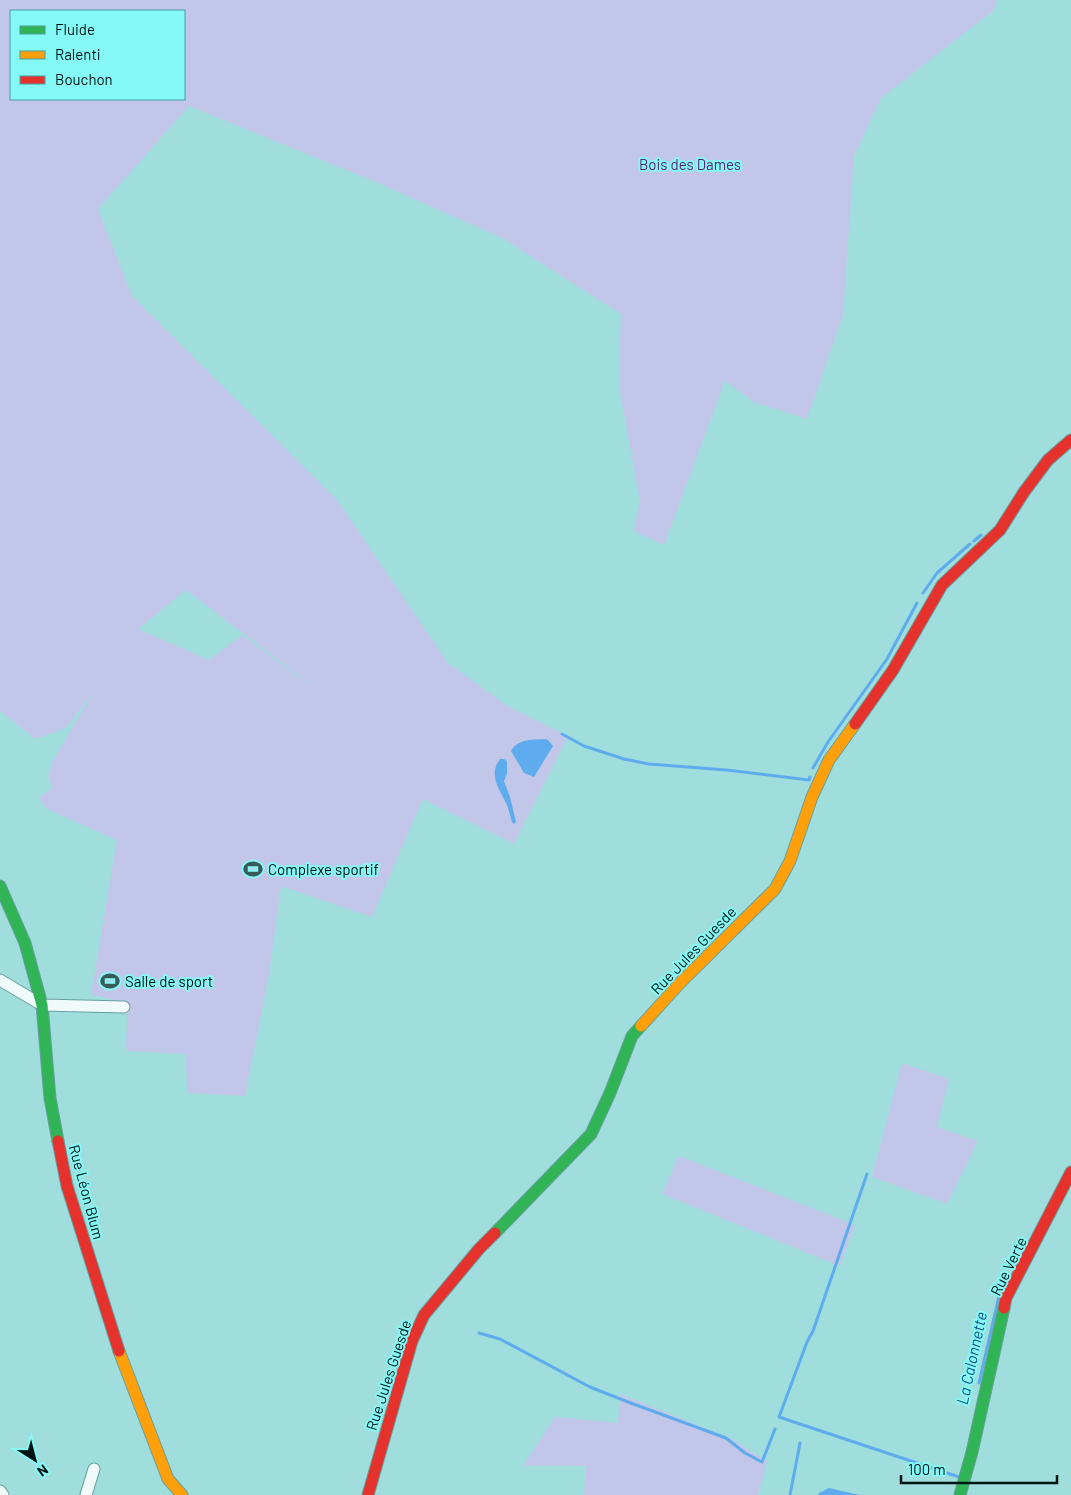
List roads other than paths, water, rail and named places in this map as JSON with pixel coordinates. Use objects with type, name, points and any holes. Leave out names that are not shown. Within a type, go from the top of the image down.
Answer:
[{"type":"street","name":"Rue Jules Guesde","points":[[368,1495],[412,1341],[424,1315],[479,1249],[591,1134],[610,1094],[632,1036],[680,983],[775,889],[790,860],[812,797],[830,760],[892,670],[942,585],[1000,530],[1024,492],[1048,460],[1071,440]]},
{"type":"street","name":"Rue Léon Blum","points":[[0,886],[25,943],[42,1005],[50,1098],[67,1186],[123,1364],[168,1479],[182,1495]]},
{"type":"street","points":[[0,980],[42,1005],[124,1007]]},
{"type":"street","name":"Rue Verte","points":[[960,1495],[972,1452],[1006,1298],[1071,1172]]},
{"type":"street","points":[[86,1495],[94,1469]]},
{"type":"street","points":[[0,1491],[2,1495]]},
{"type":"water","points":[[547,739],[553,746],[534,777],[524,773],[511,751],[522,742]]},
{"type":"water","points":[[500,759],[507,761],[507,774],[504,781],[516,822],[514,824],[496,781],[495,771]]},
{"type":"water","points":[[829,1488],[860,1495],[818,1495]]},
{"type":"waterway","points":[[974,541],[981,535]]},
{"type":"waterway","points":[[923,593],[937,573],[970,544]]},
{"type":"waterway","points":[[813,768],[828,742],[887,659],[917,603]]},
{"type":"waterway","points":[[562,734],[584,746],[624,759],[649,764],[726,770],[809,780],[810,777]]},
{"type":"waterway","points":[[867,1174],[813,1331],[807,1342],[779,1417],[959,1477]]},
{"type":"waterway","name":"La Calonnette","points":[[979,1383],[999,1296]]},
{"type":"waterway","points":[[479,1333],[500,1339],[590,1387],[726,1438],[745,1453],[762,1462],[775,1429]]},
{"type":"waterway","points":[[790,1495],[800,1443]]},
{"type":"place","name":"Complexe sportif","points":[[253,869]]},
{"type":"place","name":"Salle de sport","points":[[110,981]]},
{"type":"park label","name":"Bois des Dames","points":[[690,164]]}]
